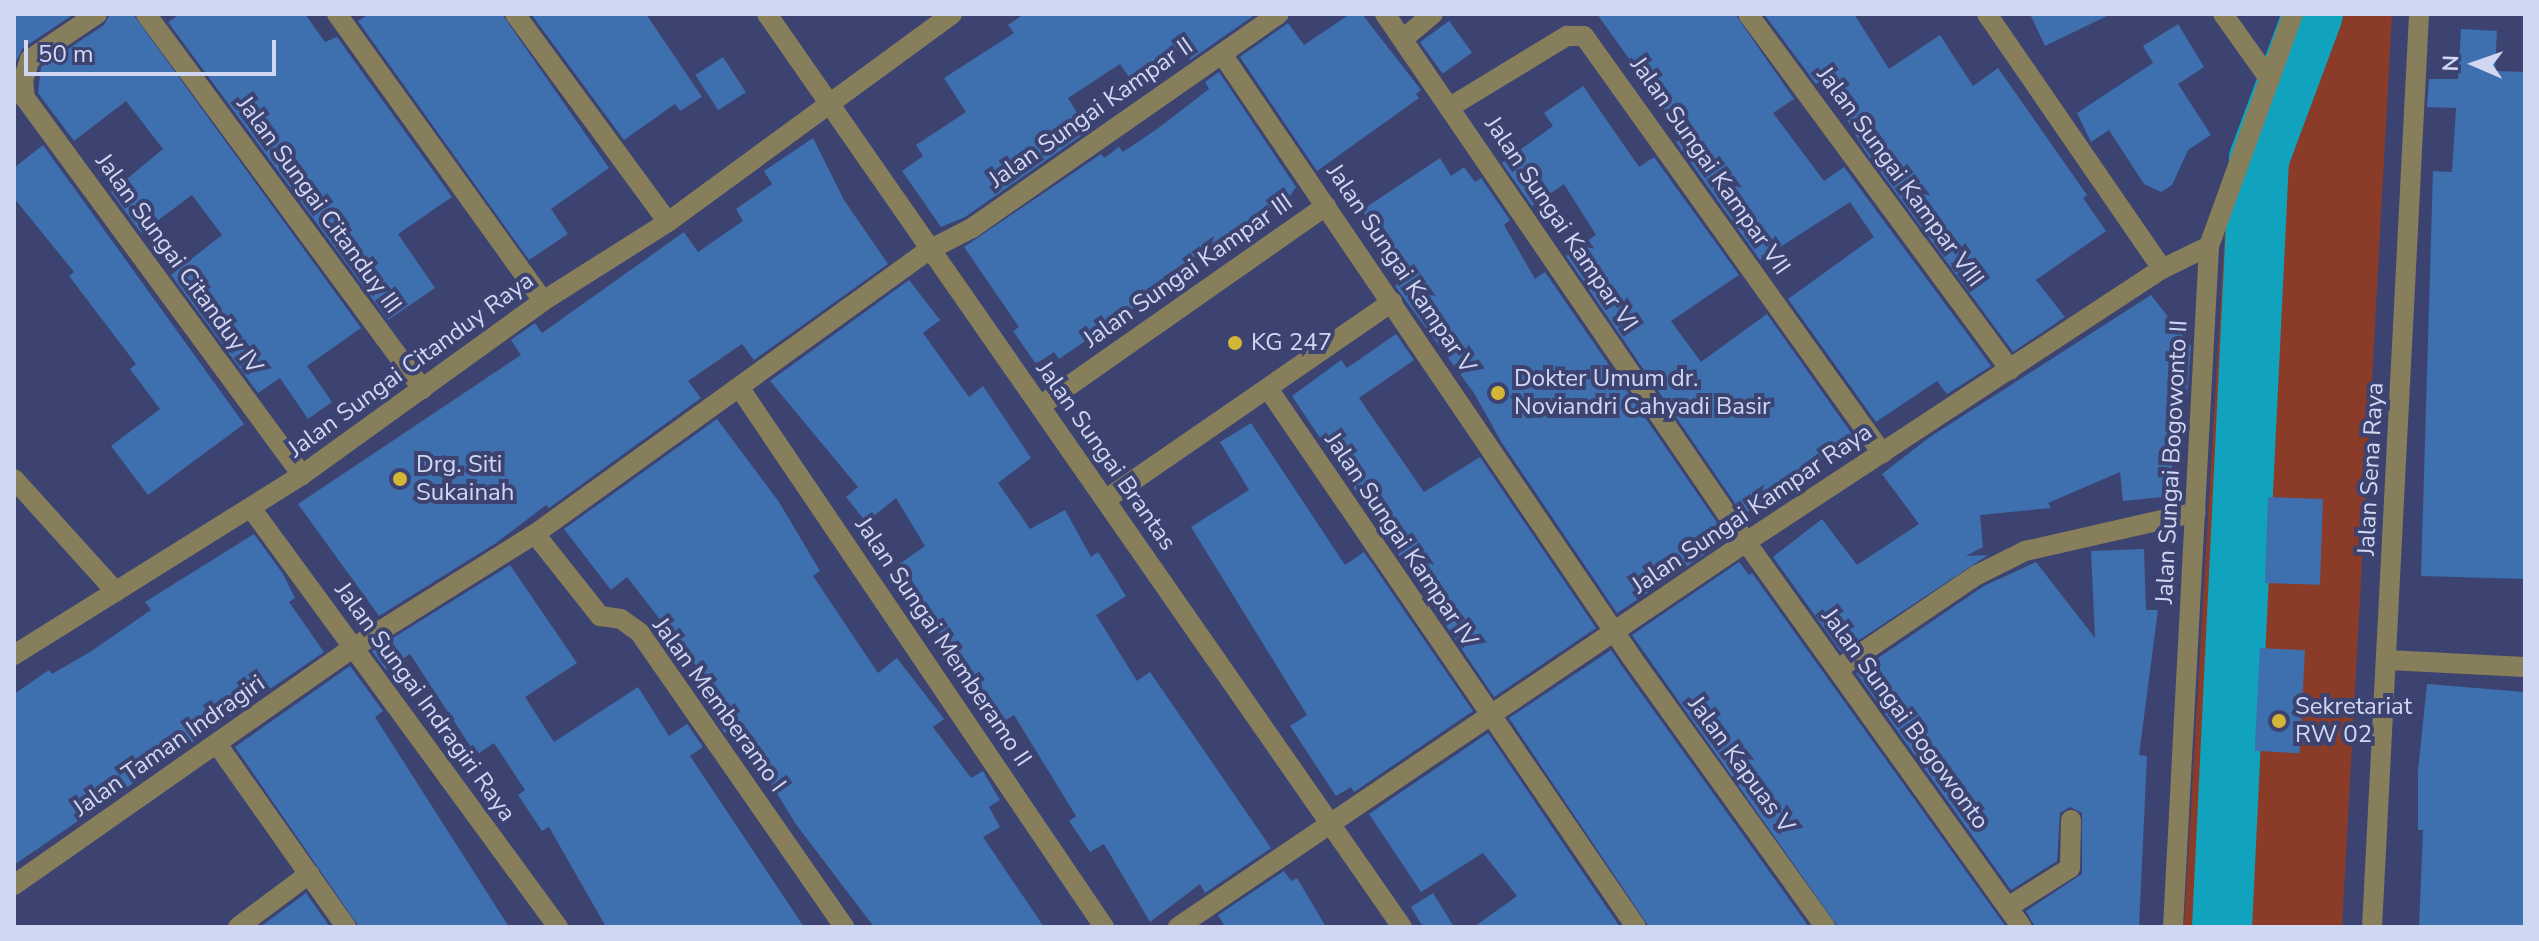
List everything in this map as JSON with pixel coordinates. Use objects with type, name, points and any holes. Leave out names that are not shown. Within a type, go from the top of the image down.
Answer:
[{"type":"street","name":"Jalan Sungai Citanduy IV","points":[[97,14],[30,59],[23,80],[25,98],[302,475]]},
{"type":"street","name":"Jalan Sungai Citanduy III","points":[[146,14],[422,389]]},
{"type":"street","points":[[337,14],[543,301]]},
{"type":"street","points":[[515,14],[668,222]]},
{"type":"street","name":"Jalan Sungai Brantas","points":[[767,14],[1402,927]]},
{"type":"street","name":"Jalan Sungai Citanduy Raya","points":[[14,655],[302,475],[543,301],[668,222],[952,14]]},
{"type":"street","name":"Jalan Sungai Kampar II","points":[[739,387],[929,250],[972,228],[1279,14]]},
{"type":"street","name":"Jalan Sungai Kampar VI","points":[[1385,14],[1746,542]]},
{"type":"street","points":[[1403,39],[1433,14]]},
{"type":"street","name":"Jalan Sungai Kampar VIII","points":[[1748,14],[2010,370]]},
{"type":"street","points":[[1987,14],[2162,269]]},
{"type":"street","points":[[2223,14],[2270,80]]},
{"type":"street","name":"Jalan Sungai Bogowonto II","points":[[2173,927],[2209,246],[2293,14]]},
{"type":"street","name":"Jalan Sena Raya","points":[[2372,927],[2419,14]]},
{"type":"street","name":"Jalan Sungai Kampar VII","points":[[1450,107],[1567,36],[1584,36],[1882,453]]},
{"type":"street","name":"Jalan Sungai Kampar V","points":[[1222,54],[1616,633]]},
{"type":"street","name":"Jalan Sungai Kampar III","points":[[1040,406],[1326,206]]},
{"type":"street","name":"Jalan Sungai Kampar Raya","points":[[1178,927],[1332,827],[1746,542],[2162,269],[2209,246]]},
{"type":"street","points":[[1105,500],[1269,390],[1392,302]]},
{"type":"street","name":"Jalan Taman Indragiri","points":[[14,885],[353,648],[535,534],[739,387]]},
{"type":"street","name":"Jalan Sungai Memberamo II","points":[[739,387],[1104,927]]},
{"type":"street","name":"Jalan Sungai Kampar IV","points":[[1269,390],[1636,927]]},
{"type":"street","points":[[14,479],[116,592]]},
{"type":"street","name":"Jalan Sungai Indragiri Raya","points":[[251,508],[558,927]]},
{"type":"street","points":[[1838,669],[1977,575],[2025,551],[2196,512]]},
{"type":"street","name":"Jalan Memberamo I","points":[[535,534],[600,616],[621,619],[640,633],[844,927]]},
{"type":"street","name":"Jalan Sungai Bogowonto","points":[[1746,542],[2022,927]]},
{"type":"street","name":"Jalan Kapuas V","points":[[1616,633],[1825,927]]},
{"type":"street","points":[[2388,660],[2525,667]]},
{"type":"street","points":[[217,744],[346,927]]},
{"type":"street","points":[[2008,907],[2070,868],[2071,820]]},
{"type":"street","points":[[238,927],[309,874]]},
{"type":"shaded area","points":[[2309,14],[2392,14],[2342,927],[2184,927],[2225,228]]},
{"type":"building","points":[[14,14],[74,14],[23,48],[15,63]]},
{"type":"building","points":[[110,14],[133,14],[361,328],[307,366],[332,402],[308,419],[280,378],[258,393],[171,275],[222,235],[192,195],[141,233],[111,192],[163,149],[126,101],[74,141],[38,93],[41,67],[104,25]]},
{"type":"building","points":[[180,14],[305,14],[325,42],[337,37],[452,197],[398,234],[435,288],[388,320],[168,22]]},
{"type":"building","points":[[369,14],[502,14],[609,168],[551,209],[568,234],[529,260],[358,21]]},
{"type":"building","points":[[531,14],[646,14],[702,97],[680,111],[675,104],[624,140]]},
{"type":"building","points":[[1024,14],[1256,14],[1190,60],[1181,48],[1129,77],[1120,64],[1068,98],[1088,131],[965,217],[941,227],[902,171],[923,156],[916,145],[966,112],[944,78],[1014,33],[1008,25]]},
{"type":"building","points":[[1350,14],[1362,14],[1421,90],[1416,94],[1419,98],[1317,171],[1240,57],[1288,23],[1304,45]]},
{"type":"building","points":[[1597,14],[1735,14],[1794,99],[1773,113],[1824,181],[1844,167],[1991,366],[1947,394],[1937,381],[1876,422],[1788,299],[1874,237],[1850,202],[1760,260],[1676,142],[1680,140],[1658,99]]},
{"type":"building","points":[[1764,14],[1854,14],[1889,69],[1940,35],[1973,86],[1998,68],[2087,195],[2083,198],[2106,231],[2036,280],[2065,317],[2013,352],[1865,151],[1823,79],[1816,84]]},
{"type":"building","points":[[2030,14],[2111,14],[2045,46]]},
{"type":"building","points":[[1449,21],[1472,53],[1443,74],[1420,42]]},
{"type":"building","points":[[2178,24],[2204,67],[2178,84],[2211,135],[2188,150],[2172,185],[2161,192],[2144,184],[2109,130],[2091,142],[2077,113],[2153,63],[2143,46]]},
{"type":"building","points":[[2461,29],[2497,31],[2495,71],[2525,72],[2525,579],[2421,576],[2433,171],[2452,172],[2456,108],[2427,107],[2429,79],[2458,79]]},
{"type":"building","points":[[723,57],[746,92],[718,110],[695,75]]},
{"type":"building","points":[[1219,72],[1296,187],[1290,196],[1163,277],[1167,285],[1059,359],[1054,352],[1036,364],[1013,331],[1019,327],[964,247],[1101,154],[1104,158],[1119,147],[1123,152],[1157,129],[1209,89],[1205,82]]},
{"type":"building","points":[[1583,86],[1639,167],[1654,157],[1739,275],[1671,321],[1701,362],[1767,314],[1854,437],[1743,515],[1566,256],[1596,235],[1564,184],[1532,206],[1502,163],[1553,126],[1544,113]]},
{"type":"building","points":[[813,138],[844,200],[888,264],[754,360],[742,344],[688,381],[701,398],[549,508],[546,505],[496,543],[379,616],[298,504],[521,355],[511,340],[535,323],[542,333],[684,232],[698,252],[743,221],[736,209],[772,184],[764,171]]},
{"type":"building","points":[[43,145],[244,424],[148,495],[111,446],[160,409],[130,369],[136,364],[69,276],[74,272],[14,198],[14,168]]},
{"type":"building","points":[[1440,158],[1451,176],[1464,167],[1475,182],[1481,178],[1510,220],[1504,225],[1535,279],[1545,272],[1723,531],[1725,541],[1617,613],[1502,443],[1474,393],[1395,286],[1399,283],[1383,259],[1391,254],[1362,210]]},
{"type":"building","points":[[909,280],[940,320],[923,333],[969,397],[983,386],[1031,458],[998,483],[1030,529],[1065,510],[1091,557],[1098,552],[1126,596],[1096,615],[1137,681],[1150,672],[1271,848],[1205,893],[1200,884],[1150,922],[1104,844],[1090,852],[1069,821],[1076,816],[1014,715],[1002,722],[983,691],[978,694],[933,623],[937,620],[898,565],[925,546],[896,498],[866,522],[846,497],[858,487],[770,381]]},
{"type":"building","points":[[2151,295],[2191,346],[2187,393],[2170,392],[2173,496],[2123,501],[2120,472],[2048,503],[2051,508],[1980,515],[1983,547],[1966,556],[1988,555],[1841,652],[1773,557],[1822,519],[1857,565],[1919,524],[1882,474],[1930,437]]},
{"type":"building","points":[[1396,334],[1414,360],[1359,398],[1424,492],[1480,457],[1596,628],[1494,697],[1292,396],[1341,360],[1347,368]]},
{"type":"building","points":[[717,419],[779,502],[820,571],[813,576],[878,673],[897,658],[944,719],[933,727],[971,778],[983,771],[1000,800],[989,807],[1000,827],[983,837],[1044,927],[874,927],[795,823],[736,726],[725,733],[709,710],[717,706],[693,671],[698,668],[627,577],[611,590],[564,529]]},
{"type":"building","points":[[1251,423],[1345,565],[1364,552],[1473,711],[1354,792],[1351,787],[1336,796],[1290,726],[1307,715],[1191,527],[1249,490],[1220,442]]},
{"type":"building","points":[[2268,497],[2323,499],[2320,585],[2265,583]]},
{"type":"building","points":[[254,534],[283,574],[295,598],[289,602],[324,652],[14,865],[14,694],[49,670],[52,674],[90,652],[151,610],[145,602]]},
{"type":"building","points":[[2144,549],[2146,610],[2158,610],[2139,755],[2147,756],[2139,927],[2035,927],[2026,911],[2082,874],[2082,813],[2070,807],[2060,813],[2057,861],[2011,890],[1856,673],[1984,586],[2036,562],[2095,638],[2091,551]]},
{"type":"building","points":[[1739,562],[1749,575],[1752,573],[2006,927],[1838,927],[1632,635]]},
{"type":"building","points":[[510,565],[577,663],[525,697],[554,742],[638,687],[669,736],[687,724],[703,747],[690,756],[804,927],[606,927],[549,827],[542,831],[518,795],[525,790],[494,743],[476,755],[410,654],[386,670],[372,651]]},
{"type":"building","points":[[2260,648],[2305,650],[2300,753],[2255,751]]},
{"type":"building","points":[[1611,650],[1809,927],[1649,927],[1509,718]]},
{"type":"building","points":[[350,666],[383,711],[375,717],[509,927],[359,927],[235,747]]},
{"type":"building","points":[[2427,684],[2525,692],[2525,927],[2419,927],[2423,830],[2418,830],[2418,771]]},
{"type":"building","points":[[1488,733],[1620,927],[1474,927],[1517,896],[1483,853],[1421,892],[1369,814]]},
{"type":"building","points":[[1284,871],[1291,881],[1297,878],[1326,927],[1225,927],[1218,915]]},
{"type":"building","points":[[306,893],[330,927],[260,927]]},
{"type":"building","points":[[1433,893],[1454,927],[1423,927],[1411,907]]},
{"type":"waterway","points":[[2222,927],[2259,159],[2313,14]]},
{"type":"place","name":"KG 247","points":[[1235,343]]},
{"type":"place","name":"Dokter Umum dr. Noviandri Cahyadi Basir","points":[[1498,393]]},
{"type":"place","name":"Drg. Siti Sukainah","points":[[400,479]]},
{"type":"place","name":"Sekretariat RW 02","points":[[2279,721]]}]
